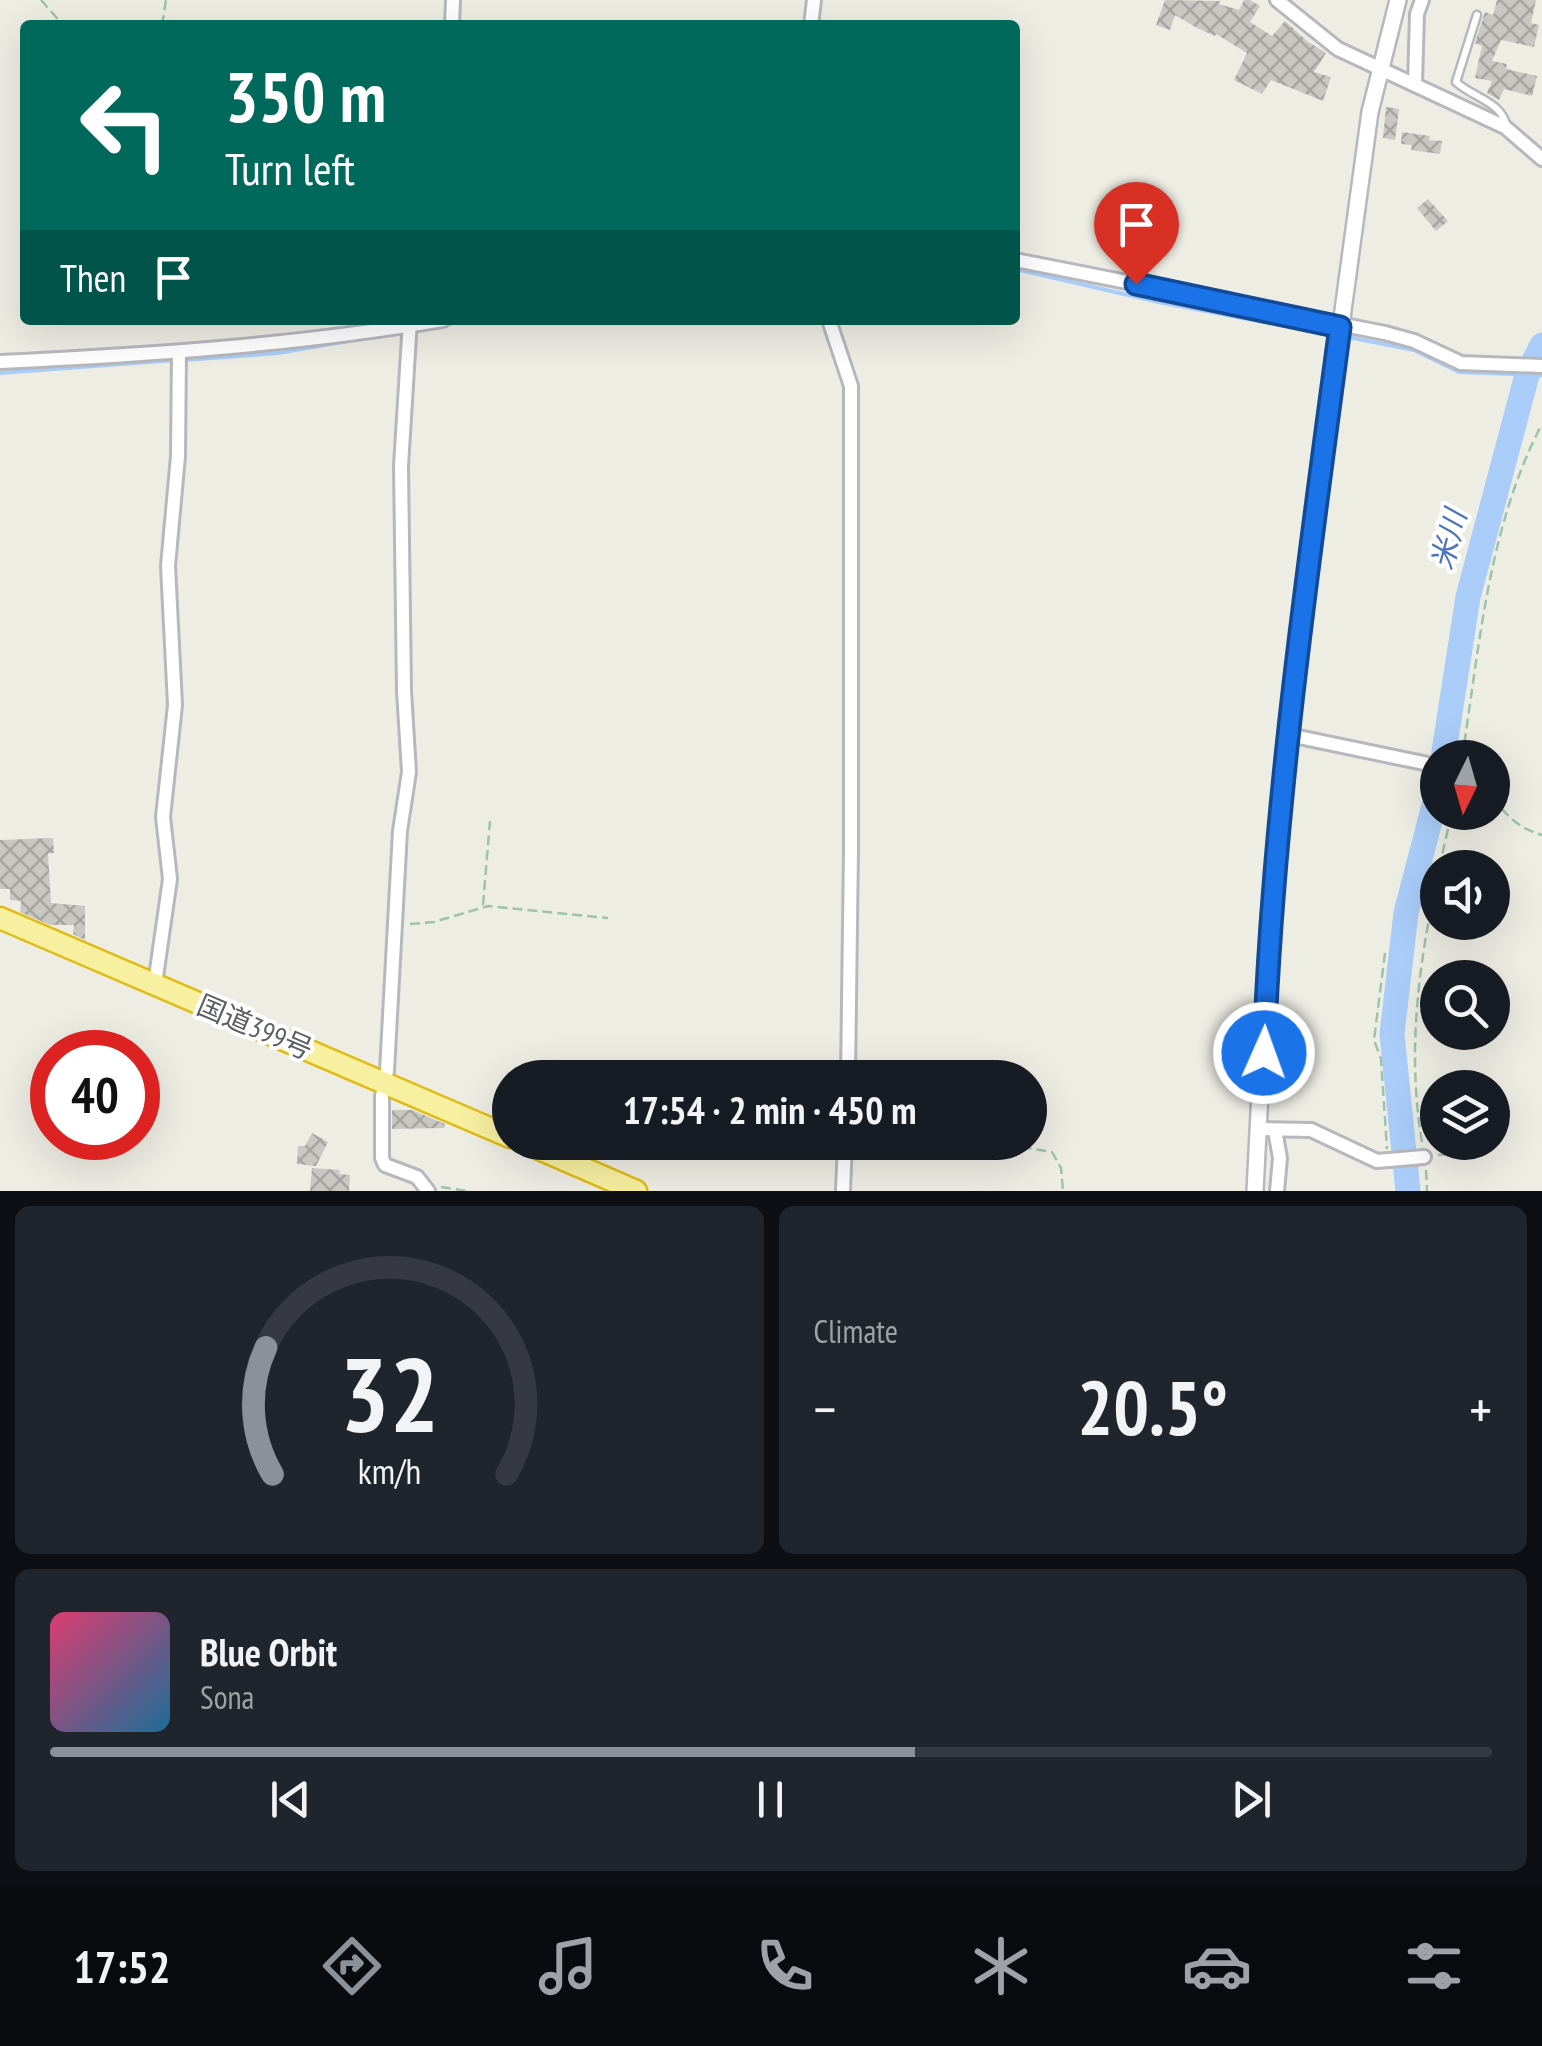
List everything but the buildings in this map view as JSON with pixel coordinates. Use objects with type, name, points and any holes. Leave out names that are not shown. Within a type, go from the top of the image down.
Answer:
[{"type":"highway","name":"国道399号","points":[[0,918],[492,1129]]},
{"type":"highway","points":[[565,1160],[636,1191]]},
{"type":"street","points":[[1277,0],[1338,48],[1507,129],[1542,159]]},
{"type":"street","points":[[1256,1191],[1268,1129],[1269,917],[1289,735],[1370,112],[1398,0]]},
{"type":"street","points":[[1415,84],[1417,14],[1422,0]]},
{"type":"street","points":[[1020,261],[1414,341],[1460,363],[1542,366]]},
{"type":"street","points":[[831,325],[851,386],[848,1060]]},
{"type":"street","points":[[0,362],[179,357],[409,329],[401,466],[404,691],[410,762],[401,821],[382,1158],[385,1165],[417,1177],[426,1188]]},
{"type":"street","points":[[154,984],[170,879],[164,818],[175,705],[168,566],[178,456],[179,357]]},
{"type":"street","points":[[1289,735],[1420,763]]},
{"type":"street","points":[[1268,1129],[1311,1130],[1370,1160],[1409,1160]]},
{"type":"street","points":[[1268,1129],[1280,1158],[1277,1191]]},
{"type":"street","points":[[843,1191],[845,1160]]},
{"type":"lane","points":[[1477,14],[1456,82],[1504,114],[1507,129]]},
{"type":"path","points":[[40,0],[58,20]]},
{"type":"path","points":[[1465,740],[1494,553],[1521,466],[1542,424]]},
{"type":"path","points":[[1510,819],[1542,835]]},
{"type":"path","points":[[483,907],[490,822]]},
{"type":"path","points":[[394,925],[434,922],[483,907],[608,918]]},
{"type":"path","points":[[1409,1160],[1416,1109],[1416,996],[1426,940]]},
{"type":"path","points":[[1385,953],[1374,1040],[1409,1160],[1427,1191]]},
{"type":"path","points":[[1047,1151],[1052,1152],[1060,1168],[1063,1191]]},
{"type":"path","points":[[1409,1160],[1420,1158]]},
{"type":"path","points":[[426,1188],[468,1191]]},
{"type":"waterway","points":[[1020,270],[1163,303],[1334,335]]},
{"type":"waterway","points":[[184,360],[278,353],[443,325]]},
{"type":"waterway","points":[[1343,336],[1414,350],[1459,372],[1542,375]]},
{"type":"waterway","name":"米川","points":[[1446,740],[1468,597],[1527,375],[1542,345]]},
{"type":"waterway","points":[[0,373],[175,360]]},
{"type":"waterway","name":"米川","points":[[1408,1191],[1392,1034],[1406,913],[1428,830]]},
{"type":"route","points":[[1136,284],[1340,327],[1307,575],[1269,917],[1264,1053]]}]
